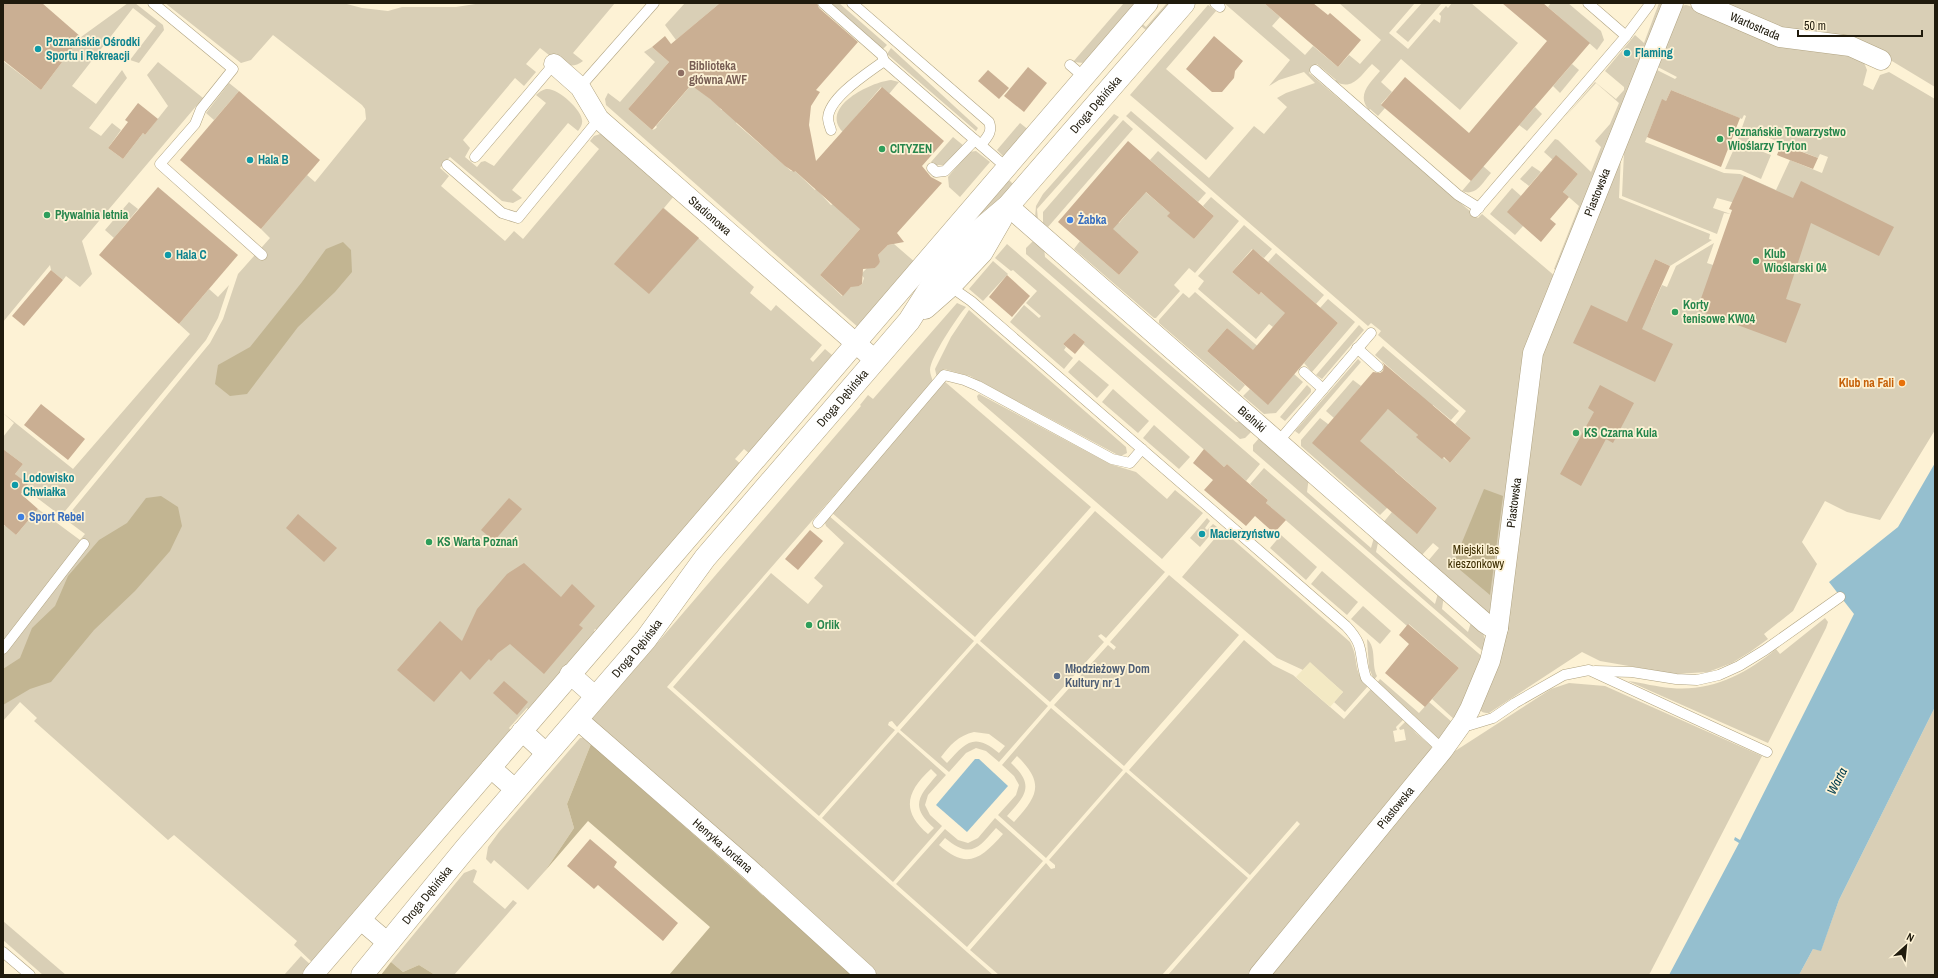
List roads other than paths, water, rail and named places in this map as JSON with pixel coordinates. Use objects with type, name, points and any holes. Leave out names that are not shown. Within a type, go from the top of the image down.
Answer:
[{"type":"street","points":[[313,975],[1071,92],[1077,71],[1148,3]]},
{"type":"street","name":"Droga Dębińska","points":[[362,975],[516,790],[646,639],[705,558],[909,320],[944,282],[982,252],[1008,206],[1184,3]]},
{"type":"street","name":"Piastowska","points":[[1259,975],[1442,750],[1463,722],[1470,709],[1490,661],[1498,628],[1533,353],[1673,3]]},
{"type":"street","name":"Wartostrada","points":[[1701,3],[1780,37],[1850,46],[1881,60]]},
{"type":"street","name":"Stadionowa","points":[[554,64],[580,87],[599,119],[875,360]]},
{"type":"street","points":[[1077,71],[1098,102]]},
{"type":"street","points":[[1071,92],[1098,102]]},
{"type":"street","points":[[1006,167],[1027,185]]},
{"type":"street","name":"Bielniki","points":[[1008,206],[1485,623],[1491,627],[1498,628]]},
{"type":"street","points":[[800,406],[820,424]]},
{"type":"street","points":[[570,674],[596,697]]},
{"type":"street","name":"Henryka Jordana","points":[[577,719],[747,867],[866,975]]},
{"type":"street","points":[[522,731],[547,754]]},
{"type":"street","points":[[490,768],[516,790]]},
{"type":"street","points":[[360,920],[388,943]]},
{"type":"lane","points":[[153,3],[233,70],[201,109],[195,124],[160,164],[262,255]]},
{"type":"lane","points":[[580,87],[654,3]]},
{"type":"lane","points":[[823,3],[882,55],[884,62],[1006,167]]},
{"type":"lane","points":[[852,3],[988,122],[991,128],[989,134],[945,171],[936,172],[932,168]]},
{"type":"lane","points":[[1588,3],[1626,36]]},
{"type":"lane","points":[[1314,70],[1477,210],[1626,36],[1650,4]]},
{"type":"lane","points":[[830,130],[828,119],[830,110],[835,102],[855,82],[884,62]]},
{"type":"lane","points":[[475,157],[554,64]]},
{"type":"lane","points":[[447,165],[502,213],[518,218],[599,119]]},
{"type":"lane","points":[[944,282],[972,303],[1346,626],[1356,637],[1361,648],[1363,668],[1366,678],[1442,750]]},
{"type":"lane","points":[[1278,442],[1371,333]]},
{"type":"lane","points":[[1357,348],[1378,367]]},
{"type":"lane","points":[[1304,372],[1323,389]]},
{"type":"lane","points":[[818,523],[944,375],[964,380],[978,386],[1112,459],[1130,463],[1142,449]]},
{"type":"lane","points":[[3,649],[84,544]]},
{"type":"lane","points":[[1463,722],[1470,725],[1493,718],[1515,703],[1564,675],[1589,670],[1632,672],[1676,679],[1697,680],[1719,675],[1739,666],[1765,650],[1840,597]]},
{"type":"lane","points":[[1589,670],[1767,752]]},
{"type":"lane","points":[[3,952],[30,975]]},
{"type":"water","name":"Warta","points":[[1935,463],[1935,707],[1839,900],[1821,951],[1813,949],[1799,975],[1669,975],[1739,843],[1734,840],[1735,837],[1740,840],[1854,614],[1829,582],[1898,527]]},
{"type":"water","points":[[975,759],[979,759],[1008,786],[967,832],[936,805]]},
{"type":"place","name":"Poznańskie Ośrodki Sportu i Rekreacji","points":[[38,49]]},
{"type":"place","name":"Flaming","points":[[1627,53]]},
{"type":"place","name":"Biblioteka główna AWF","points":[[681,73]]},
{"type":"place","name":"Poznańskie Towarzystwo Wioślarzy Tryton","points":[[1720,139]]},
{"type":"place","name":"CITYZEN","points":[[882,149]]},
{"type":"place","name":"Hala B","points":[[250,160]]},
{"type":"place","name":"Pływalnia letnia","points":[[47,215]]},
{"type":"place","name":"Żabka","points":[[1070,220]]},
{"type":"place","name":"Hala C","points":[[168,255]]},
{"type":"place","name":"Klub Wioślarski 04","points":[[1756,261]]},
{"type":"place","name":"Korty tenisowe KW04","points":[[1675,312]]},
{"type":"place","name":"Klub na Fali","points":[[1902,383]]},
{"type":"place","name":"KS Czarna Kula","points":[[1576,433]]},
{"type":"place","name":"Lodowisko Chwiałka","points":[[15,485]]},
{"type":"place","name":"Sport Rebel","points":[[21,517]]},
{"type":"place","name":"Macierzyństwo","points":[[1202,534]]},
{"type":"place","name":"KS Warta Poznań","points":[[429,542]]},
{"type":"place","name":"Orlik","points":[[809,625]]},
{"type":"place","name":"Młodzieżowy Dom Kultury nr 1","points":[[1057,676]]},
{"type":"park label","name":"Miejski las kieszonkowy","points":[[1476,557]]}]
